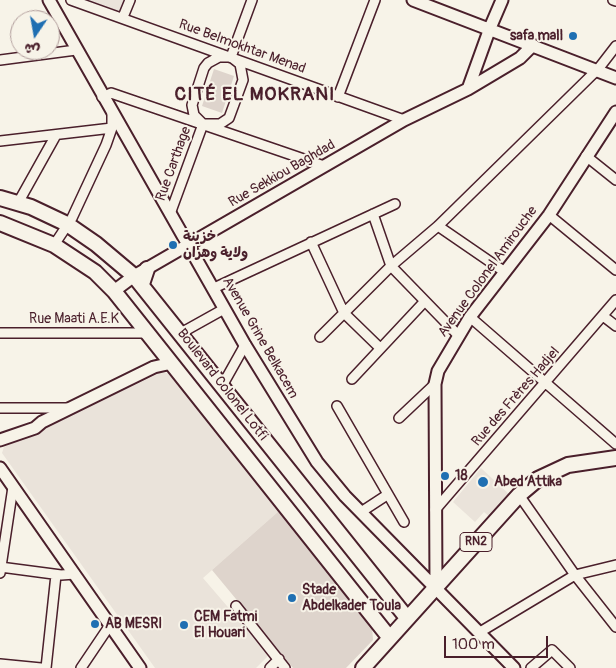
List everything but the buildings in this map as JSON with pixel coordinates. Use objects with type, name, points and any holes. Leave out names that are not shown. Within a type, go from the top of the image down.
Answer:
[{"type":"main road","name":"Avenue Grine Belkacem","points":[[48,0],[102,97],[214,288],[224,309],[317,462],[361,512],[436,586],[514,668]]},
{"type":"main road","points":[[413,0],[615,76]]},
{"type":"main road","points":[[468,89],[502,0]]},
{"type":"main road","name":"Rue Sekkiou Baghdad","points":[[147,269],[404,120],[468,89],[520,58],[533,45]]},
{"type":"main road","name":"Avenue Colonel Amirouche","points":[[436,586],[435,384],[438,371],[470,317],[549,215],[616,112]]},
{"type":"main road","name":"Boulevard Colonel Lotfi","points":[[0,198],[18,203],[67,224],[96,244],[138,280],[407,618]]},
{"type":"main road","name":"Boulevard Colonel Lotfi","points":[[0,223],[54,245],[95,272],[114,291],[213,413],[389,637]]},
{"type":"main road","points":[[114,291],[138,280],[147,269]]},
{"type":"main road","points":[[0,432],[42,422],[169,359]]},
{"type":"main road","points":[[203,401],[216,398],[226,391]]},
{"type":"main road","points":[[213,413],[222,401],[226,391]]},
{"type":"main road","points":[[0,440],[35,428],[42,422]]},
{"type":"main road","name":"RN2","points":[[363,668],[519,495],[538,479],[568,465],[616,458]]},
{"type":"main road","points":[[0,468],[140,668]]},
{"type":"street","name":"Rue Belmokhtar Menad","points":[[71,0],[404,120]]},
{"type":"street","points":[[123,18],[130,0]]},
{"type":"street","points":[[231,57],[252,0]]},
{"type":"street","points":[[338,97],[375,0]]},
{"type":"street","points":[[320,337],[391,266],[438,226],[595,70],[616,46]]},
{"type":"street","points":[[0,60],[76,50]]},
{"type":"street","points":[[231,57],[240,64],[243,75],[229,118],[220,124],[203,124],[194,115],[192,105],[204,68],[212,60],[231,57]]},
{"type":"street","points":[[102,97],[110,93],[324,166]]},
{"type":"street","points":[[54,245],[67,224],[109,139],[112,128],[112,114]]},
{"type":"street","name":"Rue Carthage","points":[[170,214],[203,124]]},
{"type":"street","points":[[0,141],[112,128]]},
{"type":"street","points":[[18,203],[56,134]]},
{"type":"street","points":[[109,139],[119,134],[127,139]]},
{"type":"street","points":[[586,156],[616,180]]},
{"type":"street","points":[[214,288],[395,204]]},
{"type":"street","points":[[373,214],[391,266],[458,335]]},
{"type":"street","points":[[549,215],[616,270]]},
{"type":"street","points":[[438,226],[505,272]]},
{"type":"street","points":[[310,242],[344,313],[380,348]]},
{"type":"street","name":"Rue des Frères Hadjel","points":[[435,510],[616,300]]},
{"type":"street","points":[[352,379],[424,301]]},
{"type":"street","points":[[181,333],[224,309]]},
{"type":"street","points":[[603,316],[616,326]]},
{"type":"street","points":[[470,317],[616,444]]},
{"type":"street","name":"Rue Maati A.E.K","points":[[0,333],[148,333]]},
{"type":"street","points":[[226,391],[245,345]]},
{"type":"street","points":[[399,418],[435,384]]},
{"type":"street","points":[[337,406],[404,522]]},
{"type":"street","points":[[0,408],[70,408]]},
{"type":"street","points":[[13,486],[2,533],[0,569],[56,575],[75,574]]},
{"type":"street","points":[[361,512],[388,495]]},
{"type":"street","points":[[519,495],[574,576],[616,627]]},
{"type":"street","points":[[480,632],[574,576],[616,565]]},
{"type":"street","points":[[46,668],[56,575]]},
{"type":"street","points":[[236,606],[285,668]]},
{"type":"street","points":[[81,668],[110,625]]},
{"type":"street","points":[[531,668],[552,650],[570,668]]},
{"type":"street","points":[[270,668],[278,660]]},
{"type":"street","points":[[0,664],[41,668]]},
{"type":"shaded area","points":[[87,0],[125,0],[121,12]]},
{"type":"shaded area","points":[[214,69],[234,76],[222,113],[202,106]]},
{"type":"shaded area","points":[[160,373],[171,373],[280,510],[203,578],[269,655],[256,668],[155,668],[2,453],[4,447]]},
{"type":"shaded area","name":"Abed Attika","points":[[481,468],[511,496],[491,518],[484,512],[475,522],[453,502]]},
{"type":"shaded area","name":"Stade Abdelkader Toula","points":[[280,510],[372,626],[373,640],[346,668],[293,668],[212,570]]},
{"type":"place","name":"safa mall","points":[[573,36]]},
{"type":"place","name":"خزينة ولاية وهران","points":[[173,245]]},
{"type":"place","name":"18","points":[[445,476]]},
{"type":"place","name":"Abed Attika","points":[[483,482]]},
{"type":"place","name":"Stade Abdelkader Toula","points":[[292,598]]},
{"type":"place","name":"AB MESRI","points":[[95,624]]},
{"type":"place","name":"CEM Fatmi El Houari","points":[[184,625]]},
{"type":"district","name":"CITÉ EL MOKRANI","points":[[255,95]]}]
